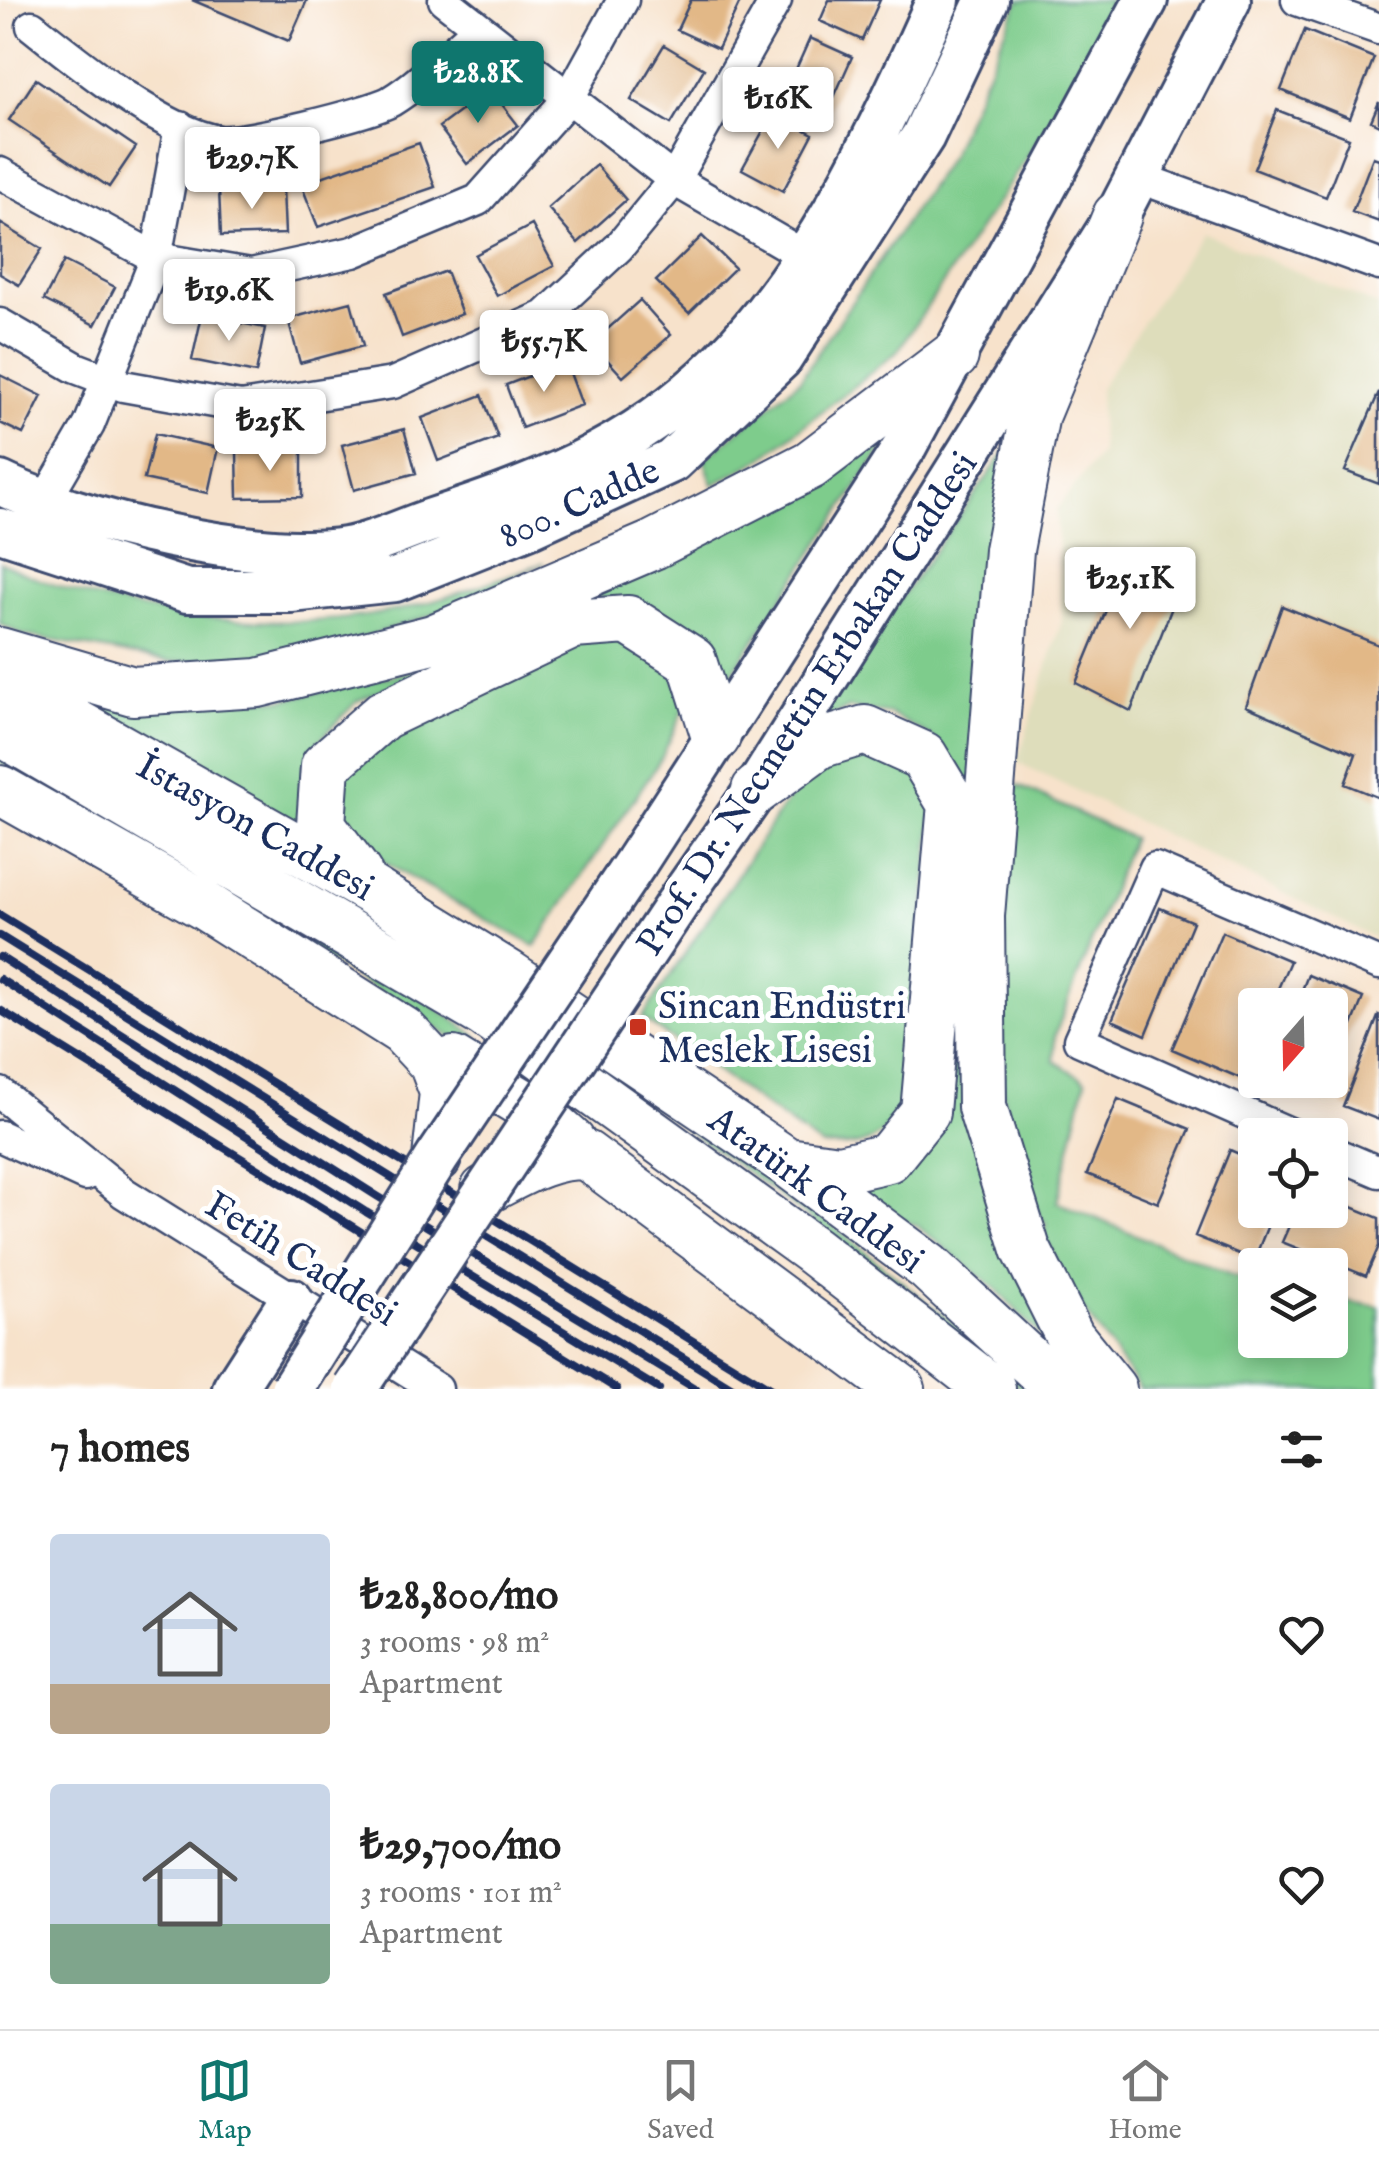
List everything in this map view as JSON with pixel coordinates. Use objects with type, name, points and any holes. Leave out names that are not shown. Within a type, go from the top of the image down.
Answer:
[{"type":"main road","name":"800. Cadde","points":[[0,483],[42,504],[252,551],[346,549],[467,509],[596,458],[666,413],[737,346],[806,256],[826,227],[938,0]]},
{"type":"main road","name":"800. Cadde","points":[[0,530],[187,590],[308,589],[395,580],[528,527],[672,461],[781,358],[922,136],[987,0]]},
{"type":"main road","name":"Prof. Dr. Necmettin Erbakan Caddesi","points":[[292,1389],[437,1158],[636,862],[904,448],[1146,0]]},
{"type":"main road","name":"Prof. Dr. Necmettin Erbakan Caddesi","points":[[355,1389],[756,790],[1129,197],[1230,0]]},
{"type":"main road","points":[[1112,1389],[1070,1337],[1026,1249],[982,1107],[980,916],[1010,550],[1034,414],[1129,197]]},
{"type":"main road","points":[[0,652],[134,691],[258,683],[433,639],[653,545],[810,464],[954,356]]},
{"type":"main road","points":[[369,888],[321,825],[325,766],[382,715],[573,624],[628,620],[692,661],[716,736]]},
{"type":"main road","name":"İstasyon Caddesi","points":[[0,682],[369,888],[497,994]]},
{"type":"main road","points":[[756,790],[819,744],[865,730],[922,756],[952,804],[925,1112],[888,1158],[839,1169],[787,1162]]},
{"type":"main road","name":"İstasyon Caddesi","points":[[0,731],[497,994]]},
{"type":"main road","points":[[0,790],[202,904],[537,1112],[586,1156],[901,1389]]},
{"type":"main road","name":"Atatürk Caddesi","points":[[497,994],[787,1162],[928,1267],[1060,1389]]},
{"type":"main road","name":"Atatürk Caddesi","points":[[497,994],[812,1250],[991,1389]]},
{"type":"main road","points":[[403,1031],[433,1063],[444,1092],[437,1158]]},
{"type":"main road","points":[[485,1190],[562,1154],[586,1156]]},
{"type":"main road","points":[[234,1389],[291,1300]]},
{"type":"street","points":[[444,0],[674,180],[806,256]]},
{"type":"street","points":[[0,173],[156,258],[251,274],[352,252],[478,200],[569,98],[623,0]]},
{"type":"street","points":[[0,324],[76,368],[108,380],[241,407],[394,382],[545,316],[620,248],[674,180],[776,0]]},
{"type":"street","points":[[1298,0],[1379,29]]},
{"type":"street","points":[[32,26],[90,72],[180,127],[222,141],[295,128],[389,102],[479,28]]},
{"type":"street","points":[[42,504],[89,425],[156,258],[180,127]]},
{"type":"street","points":[[1129,197],[1379,266]]},
{"type":"street","points":[[1255,1118],[1078,1040],[1155,868],[1379,964]]},
{"type":"street","name":"Fetih Caddesi","points":[[0,1093],[124,1193],[437,1389]]},
{"type":"street","name":"Fetih Caddesi","points":[[0,1136],[124,1193]]},
{"type":"street","points":[[1348,1159],[1379,1172]]},
{"type":"shaded area","points":[[1202,232],[1379,306],[1379,940],[1017,762],[1062,620],[1056,509],[1101,453],[1099,389]]},
{"type":"green space","points":[[1019,0],[1111,0],[1070,93],[897,352],[760,460],[713,485],[704,459],[799,381],[950,156]]},
{"type":"green space","points":[[1017,435],[972,796],[933,738],[890,714],[849,708],[810,725]]},
{"type":"green space","points":[[890,438],[718,694],[710,667],[686,629],[650,608],[577,594],[808,490]]},
{"type":"green space","points":[[0,562],[92,596],[143,608],[248,621],[351,618],[398,610],[544,563],[448,610],[312,654],[171,662],[23,635],[0,624]]},
{"type":"green space","points":[[597,632],[670,660],[685,707],[661,759],[535,946],[365,849],[355,840],[344,816],[345,781],[360,747]]},
{"type":"green space","points":[[439,665],[357,701],[317,743],[316,841],[50,687],[282,700]]},
{"type":"green space","points":[[861,739],[909,759],[934,800],[907,1110],[869,1141],[821,1146],[642,1018],[794,790]]},
{"type":"green space","points":[[0,752],[420,996],[478,1037],[469,1047],[462,1044],[236,902],[0,763]]},
{"type":"green space","points":[[1017,785],[1132,838],[1055,1035],[1054,1061],[1086,1080],[1057,1202],[1238,1277],[1238,1358],[1348,1358],[1348,1301],[1379,1307],[1379,1389],[1140,1389],[1068,1288],[1043,1234],[1047,1223],[1040,1219],[1016,1163],[1005,1110],[1001,1063],[1003,923]]},
{"type":"green space","points":[[951,1018],[966,1019],[1080,1378],[995,1288],[917,1226],[873,1207],[850,1179],[893,1169]]},
{"type":"green space","points":[[612,1064],[771,1175],[1034,1389],[1021,1389],[818,1224],[603,1075]]},
{"type":"building","points":[[192,0],[307,0],[289,41]]},
{"type":"building","points":[[691,0],[741,0],[718,49],[677,30]]},
{"type":"building","points":[[829,0],[880,0],[862,40],[820,21]]},
{"type":"building","points":[[1305,30],[1374,58],[1350,118],[1281,90]]},
{"type":"building","points":[[810,38],[852,57],[826,115],[784,96]]},
{"type":"building","points":[[664,45],[704,69],[671,124],[631,100]]},
{"type":"building","points":[[36,79],[136,147],[109,187],[9,120]]},
{"type":"building","points":[[490,89],[518,125],[467,164],[439,127]]},
{"type":"building","points":[[1379,102],[1379,125],[1371,121]]},
{"type":"building","points":[[1277,110],[1349,138],[1326,197],[1254,169]]},
{"type":"building","points":[[773,113],[813,134],[783,191],[742,169]]},
{"type":"building","points":[[419,143],[435,187],[318,227],[301,184]]},
{"type":"building","points":[[1373,157],[1379,159],[1379,222],[1352,212]]},
{"type":"building","points":[[596,165],[626,200],[578,243],[548,208]]},
{"type":"building","points":[[283,188],[285,234],[221,236],[219,189]]},
{"type":"building","points":[[0,223],[42,249],[19,285],[0,274]]},
{"type":"building","points":[[532,225],[554,266],[497,296],[475,255]]},
{"type":"building","points":[[702,236],[735,268],[689,313],[656,281]]},
{"type":"building","points":[[64,261],[115,287],[95,325],[44,300]]},
{"type":"building","points":[[446,271],[462,314],[402,337],[386,293]]},
{"type":"building","points":[[640,300],[671,335],[623,377],[592,343]]},
{"type":"building","points":[[351,302],[363,346],[300,363],[288,319]]},
{"type":"building","points":[[202,315],[265,328],[256,373],[192,360]]},
{"type":"building","points":[[566,362],[582,405],[522,428],[506,385]]},
{"type":"building","points":[[0,375],[42,396],[23,434],[0,423]]},
{"type":"building","points":[[1379,392],[1379,484],[1345,471]]},
{"type":"building","points":[[482,395],[498,438],[438,461],[422,418]]},
{"type":"building","points":[[404,429],[416,473],[354,490],[342,445]]},
{"type":"building","points":[[155,434],[218,448],[208,493],[144,479]]},
{"type":"building","points":[[302,451],[302,497],[238,498],[237,452]]},
{"type":"building","points":[[1128,557],[1184,577],[1131,711],[1076,683]]},
{"type":"building","points":[[1282,606],[1379,645],[1379,798],[1345,784],[1356,754],[1246,706]]},
{"type":"building","points":[[1160,908],[1193,922],[1146,1035],[1112,1020]]},
{"type":"building","points":[[1222,932],[1290,961],[1278,988],[1238,988],[1238,1077],[1172,1049]]},
{"type":"building","points":[[1308,975],[1339,988],[1303,988]]},
{"type":"building","points":[[1348,992],[1363,998],[1348,1035]]},
{"type":"building","points":[[1379,1014],[1379,1120],[1343,1106]]},
{"type":"building","points":[[1118,1099],[1190,1129],[1158,1203],[1087,1174]]},
{"type":"building","points":[[1230,1150],[1238,1154],[1238,1228],[1267,1228],[1259,1248],[1238,1248],[1238,1253],[1195,1236]]},
{"type":"building","points":[[1348,1205],[1379,1218],[1379,1246],[1366,1276],[1348,1269],[1348,1248],[1297,1248],[1282,1242],[1288,1228],[1348,1228]]},
{"type":"railway","points":[[0,915],[771,1389]]},
{"type":"railway","points":[[0,936],[734,1389]]},
{"type":"railway","points":[[0,957],[377,1196],[696,1389]]},
{"type":"railway","points":[[0,979],[366,1212],[659,1389]]},
{"type":"railway","points":[[0,1010],[617,1389]]},
{"type":"place","name":"Sincan Endüstri Meslek Lisesi","points":[[638,1027]]}]
